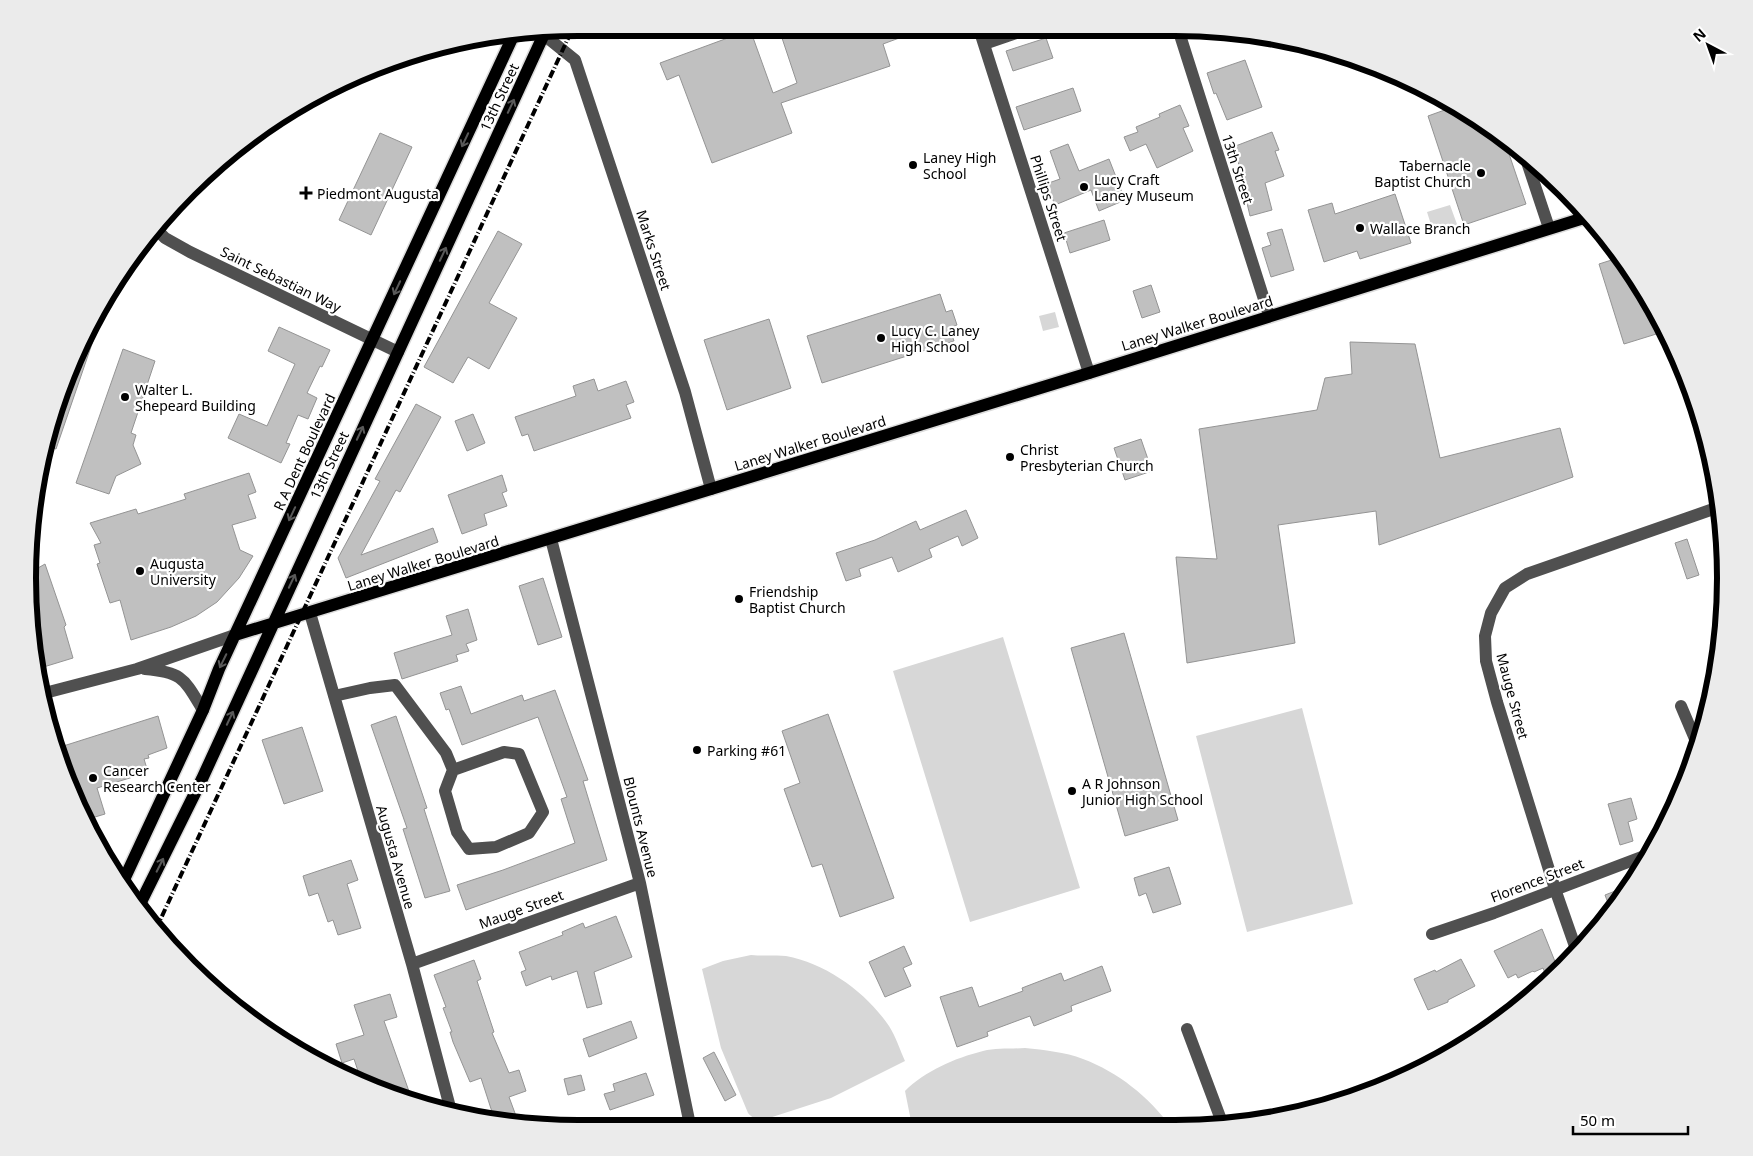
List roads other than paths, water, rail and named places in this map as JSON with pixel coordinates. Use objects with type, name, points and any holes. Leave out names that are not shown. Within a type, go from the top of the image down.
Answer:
[{"type":"main road","name":"13th Street","points":[[142,900],[202,779],[544,37]]},
{"type":"main road","name":"R A Dent Boulevard","points":[[126,876],[203,710],[219,669],[511,41]]},
{"type":"main road","name":"Laney Walker Boulevard","points":[[235,635],[711,490],[1580,219]]},
{"type":"street","name":"13th Street","points":[[1180,36],[1269,315]]},
{"type":"street","name":"Marks Street","points":[[548,37],[575,60],[685,392],[711,490]]},
{"type":"street","name":"Phillips Street","points":[[982,38],[1089,373]]},
{"type":"street","points":[[1529,169],[1549,228]]},
{"type":"street","name":"Saint Sebastian Way","points":[[160,233],[190,252],[398,352]]},
{"type":"street","name":"Mauge Street","points":[[1555,889],[1486,661],[1485,636],[1491,613],[1506,588],[1527,574],[1712,509]]},
{"type":"street","name":"Blounts Avenue","points":[[551,539],[640,883],[689,1120]]},
{"type":"street","name":"Augusta Avenue","points":[[310,612],[412,964],[449,1104]]},
{"type":"street","name":"Laney Walker Boulevard","points":[[49,692],[137,669],[235,635]]},
{"type":"street","points":[[137,669],[167,671],[176,675],[190,688],[203,710]]},
{"type":"street","points":[[334,696],[395,685],[446,753],[453,770],[446,791],[457,832],[469,850],[496,847],[529,833],[543,812],[519,754],[504,752],[453,770]]},
{"type":"street","points":[[1682,706],[1693,734]]},
{"type":"street","name":"Florence Street","points":[[1432,934],[1638,858]]},
{"type":"street","name":"Mauge Street","points":[[412,964],[640,883]]},
{"type":"street","points":[[1555,889],[1574,944]]},
{"type":"street","points":[[1187,1029],[1220,1118]]},
{"type":"railway","points":[[159,921],[569,36]]},
{"type":"place","name":"Laney High School","points":[[913,165]]},
{"type":"place","name":"Tabernacle Baptist Church","points":[[1481,173]]},
{"type":"place","name":"Lucy Craft Laney Museum","points":[[1084,187]]},
{"type":"place","name":"Piedmont Augusta","points":[[306,193]]},
{"type":"place","name":"Wallace Branch","points":[[1360,228]]},
{"type":"place","name":"Lucy C. Laney High School","points":[[881,338]]},
{"type":"place","name":"Walter L. Shepeard Building","points":[[125,397]]},
{"type":"place","name":"Christ Presbyterian Church","points":[[1010,457]]},
{"type":"place","name":"Augusta University","points":[[140,571]]},
{"type":"place","name":"Friendship Baptist Church","points":[[739,599]]},
{"type":"place","name":"Parking #61","points":[[697,750]]},
{"type":"place","name":"Cancer Research Center","points":[[93,778]]},
{"type":"place","name":"A R Johnson Junior High School","points":[[1072,791]]}]
